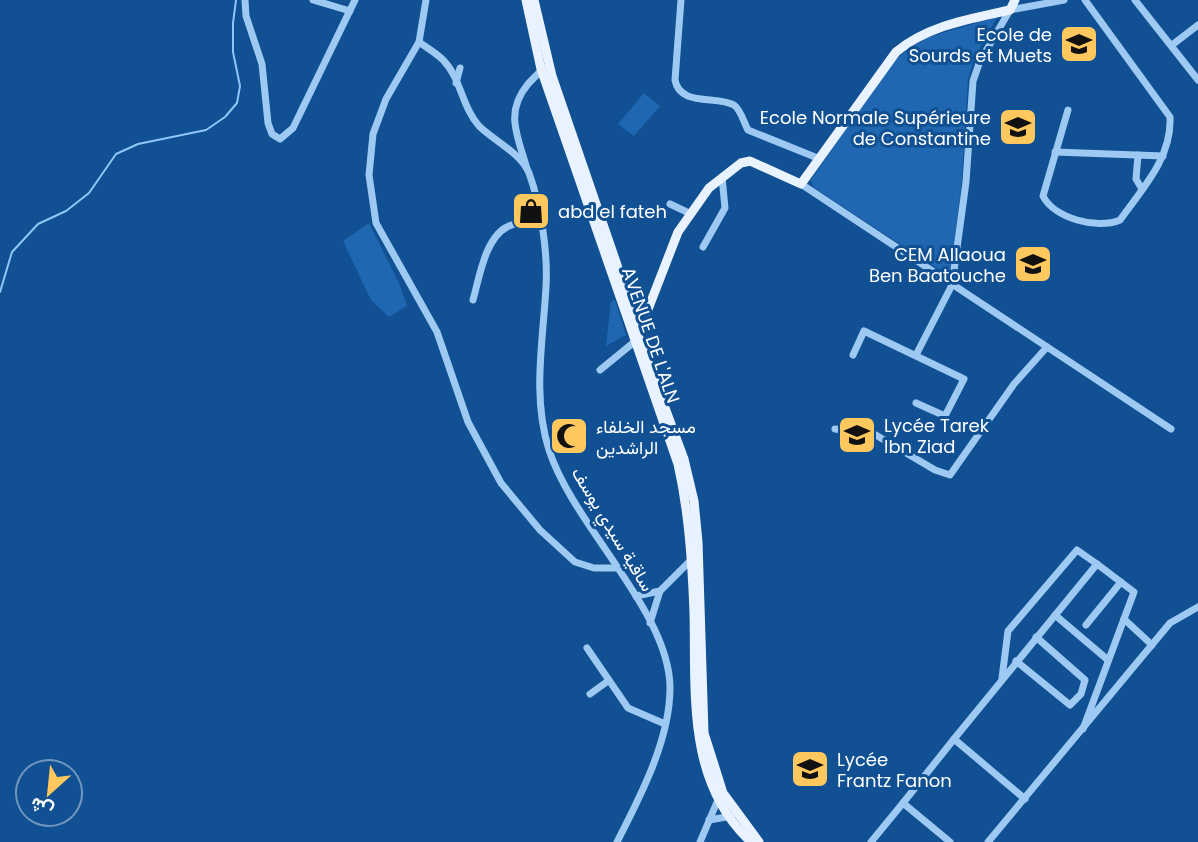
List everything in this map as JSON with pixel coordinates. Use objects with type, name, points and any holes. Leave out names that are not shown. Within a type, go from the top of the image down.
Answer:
[{"type":"main road","points":[[526,0],[545,67],[636,339],[684,459],[694,500],[704,733],[720,794],[751,842]]},
{"type":"main road","points":[[534,0],[545,67]]},
{"type":"main road","points":[[636,339],[666,259],[689,213],[709,188],[740,163],[750,161],[801,184],[887,61],[906,43],[947,25],[1010,10],[1015,0]]},
{"type":"main road","points":[[732,815],[759,842]]},
{"type":"street","points":[[245,0],[246,16],[262,64],[265,108],[272,134],[281,139],[293,128],[355,0]]},
{"type":"street","points":[[313,0],[350,11]]},
{"type":"street","points":[[426,0],[419,42],[386,99],[373,134],[369,176],[376,223],[437,332],[482,453],[520,508],[558,549],[575,562],[594,568],[615,568]]},
{"type":"street","points":[[681,0],[675,80],[679,90],[690,97],[730,104],[738,108],[748,130],[820,159]]},
{"type":"street","points":[[916,355],[953,285],[966,182],[973,81],[980,61],[1010,10],[1064,0]]},
{"type":"street","points":[[1068,110],[1043,196],[1051,209],[1063,215],[1103,224],[1114,223],[1120,220],[1163,156],[1170,117],[1085,0]]},
{"type":"street","points":[[1135,0],[1198,80]]},
{"type":"street","points":[[1172,45],[1198,25]]},
{"type":"street","points":[[419,42],[444,61],[480,126],[527,169]]},
{"type":"street","name":"ساقية سيدي يوسف","points":[[545,67],[518,96],[513,115],[539,220],[546,284],[538,386],[543,423],[550,451],[564,482],[615,568],[636,596],[650,623],[667,663],[670,689],[665,724],[634,808],[617,842]]},
{"type":"street","points":[[456,83],[460,68]]},
{"type":"street","points":[[1055,152],[1163,156]]},
{"type":"street","points":[[1138,155],[1136,179],[1142,189]]},
{"type":"street","points":[[703,247],[725,208],[722,177]]},
{"type":"street","points":[[801,184],[1171,429]]},
{"type":"street","points":[[670,204],[689,213]]},
{"type":"street","points":[[473,300],[484,260],[497,235],[506,227],[539,220]]},
{"type":"street","points":[[853,355],[864,331],[964,379],[945,416],[916,403]]},
{"type":"street","points":[[600,370],[636,339]]},
{"type":"street","points":[[835,429],[874,434],[935,470],[950,475],[1007,392],[1047,347]]},
{"type":"street","points":[[1002,679],[1008,631],[1077,550],[1134,592],[1083,729]]},
{"type":"street","points":[[650,623],[660,591],[696,557]]},
{"type":"street","points":[[871,842],[1097,564]]},
{"type":"street","points":[[1086,625],[1121,582]]},
{"type":"street","points":[[636,596],[660,591]]},
{"type":"street","points":[[988,842],[1170,623],[1198,607]]},
{"type":"street","points":[[1055,615],[1108,660]]},
{"type":"street","points":[[1124,618],[1152,645]]},
{"type":"street","points":[[1016,661],[1070,705],[1081,694],[1085,680],[1036,637]]},
{"type":"street","points":[[587,648],[628,708],[665,724]]},
{"type":"street","points":[[590,694],[608,681]]},
{"type":"street","points":[[954,739],[1024,799]]},
{"type":"street","points":[[700,842],[720,794]]},
{"type":"street","points":[[903,803],[950,842]]},
{"type":"street","points":[[709,820],[732,815]]},
{"type":"shaded area","points":[[997,17],[974,59],[968,79],[962,179],[950,277],[813,187],[811,180],[893,61],[925,38]]},
{"type":"shaded area","points":[[644,93],[660,106],[634,136],[618,124]]},
{"type":"shaded area","points":[[369,223],[399,283],[407,306],[389,317],[371,300],[343,241]]},
{"type":"shaded area","points":[[615,300],[626,335],[606,346],[611,302]]},
{"type":"waterway","points":[[0,292],[12,252],[38,224],[66,211],[89,193],[116,154],[138,144],[206,130],[225,117],[237,103],[240,86],[233,52],[236,0]]},
{"type":"place","name":"Ecole de Sourds et Muets","points":[[1079,44]]},
{"type":"place","name":"Ecole Normale Supérieure de Constantine","points":[[1018,127]]},
{"type":"place","name":"abd el fateh","points":[[531,211]]},
{"type":"place","name":"CEM Allaoua Ben Baatouche","points":[[1033,264]]},
{"type":"place","name":"Lycée Tarek Ibn Ziad","points":[[857,435]]},
{"type":"place","name":"مسجد الخلفاء الراشدين","points":[[569,436]]},
{"type":"place","name":"Lycée Frantz Fanon","points":[[810,769]]}]
